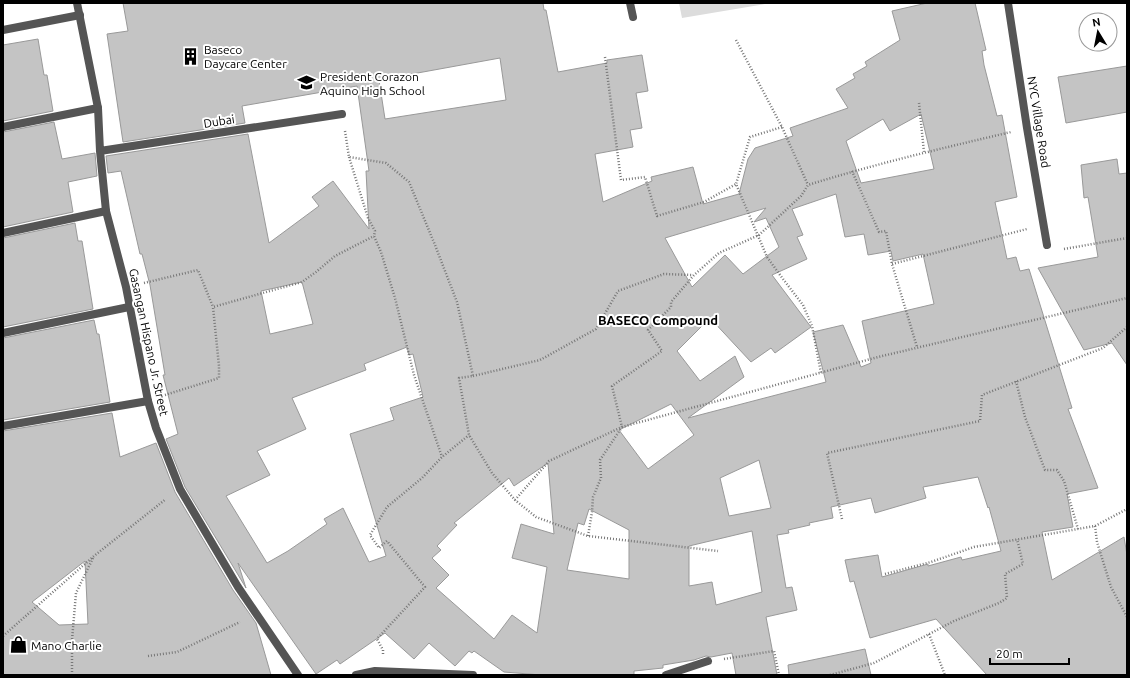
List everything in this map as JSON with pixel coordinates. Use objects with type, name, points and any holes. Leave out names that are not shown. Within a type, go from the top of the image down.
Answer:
[{"type":"street","name":"Gasangan Hispano Jr. Street","points":[[77,3],[98,108],[100,151],[106,211],[126,287],[148,401],[156,428],[180,490],[238,587],[298,675]]},
{"type":"street","points":[[630,3],[633,18]]},
{"type":"street","name":"NYC Village Road","points":[[1008,3],[1047,245]]},
{"type":"street","points":[[3,30],[80,15]]},
{"type":"street","points":[[3,127],[98,108]]},
{"type":"street","name":"Dubai","points":[[100,151],[342,114]]},
{"type":"street","points":[[3,233],[106,211]]},
{"type":"street","points":[[3,333],[129,307]]},
{"type":"street","points":[[3,426],[148,401]]},
{"type":"street","points":[[666,675],[708,660]]},
{"type":"street","points":[[356,675],[375,671],[473,675]]},
{"type":"path","points":[[736,40],[782,127],[808,185]]},
{"type":"path","points":[[605,57],[621,180],[645,177],[657,216],[704,202],[736,184]]},
{"type":"path","points":[[919,103],[924,152]]},
{"type":"path","points":[[342,114],[349,157],[368,218],[375,231],[374,236],[388,275],[414,375],[442,457]]},
{"type":"path","points":[[782,127],[750,137],[736,184],[759,235],[767,257],[803,305],[812,326],[821,373]]},
{"type":"path","points":[[588,536],[592,512],[592,497],[601,478],[600,460],[622,427],[612,386],[662,352],[648,330],[671,307],[671,302],[694,275],[719,253],[759,235],[801,196],[808,185],[852,171],[924,152],[1027,128]]},
{"type":"path","points":[[349,157],[386,163],[409,182],[457,302],[473,376]]},
{"type":"path","points":[[852,171],[879,232],[886,231],[892,264],[917,348]]},
{"type":"path","points":[[892,264],[1043,225]]},
{"type":"path","points":[[214,307],[302,282],[335,256],[374,236]]},
{"type":"path","points":[[1047,245],[1062,250],[1127,238]]},
{"type":"path","points":[[126,287],[198,270],[214,307],[219,360],[219,378],[148,401]]},
{"type":"path","points":[[694,275],[664,274],[618,291],[596,328],[540,360],[459,378],[469,435],[492,473],[515,500],[536,517],[588,536],[718,551]]},
{"type":"path","points":[[515,500],[549,461],[622,427],[917,348],[1127,298]]},
{"type":"path","points":[[842,519],[827,453],[980,421],[982,394],[1103,348],[1127,327]]},
{"type":"path","points":[[1016,381],[1025,417],[1045,470],[1057,470],[1064,481],[1078,529]]},
{"type":"path","points":[[384,672],[383,650],[377,639],[425,586],[387,541],[379,548],[370,535],[387,507],[422,478],[442,457],[469,435]]},
{"type":"path","points":[[3,636],[94,556],[180,490]]},
{"type":"path","points":[[885,574],[931,562],[974,547],[1095,526],[1127,509]]},
{"type":"path","points":[[1095,526],[1097,542],[1110,587],[1127,617]]},
{"type":"path","points":[[830,675],[874,663],[954,621],[999,603],[1006,598],[1005,574],[1024,564],[1017,539]]},
{"type":"path","points":[[72,675],[72,640],[76,593],[94,556]]},
{"type":"path","points":[[148,656],[177,652],[256,614]]},
{"type":"path","points":[[929,634],[945,675]]},
{"type":"path","points":[[708,660],[734,658],[774,651],[779,675]]},
{"type":"shaded area","points":[[679,3],[771,3],[682,18]]},
{"type":"building","points":[[123,3],[543,3],[544,10],[546,10],[558,72],[607,63],[607,60],[642,55],[648,91],[636,93],[642,128],[630,130],[633,147],[595,154],[603,202],[652,181],[651,177],[693,167],[703,204],[739,194],[748,159],[755,148],[793,136],[790,128],[848,108],[836,89],[855,78],[853,74],[867,66],[865,62],[900,40],[892,11],[927,3],[975,3],[986,50],[982,51],[984,65],[997,116],[1002,115],[1017,197],[995,202],[1007,259],[1016,257],[1020,271],[1029,269],[1072,408],[1068,409],[1098,488],[1067,494],[1073,527],[1042,532],[1052,580],[1124,537],[1127,555],[1127,675],[987,675],[936,619],[870,638],[854,581],[850,582],[845,560],[878,555],[882,577],[928,564],[928,566],[961,557],[962,560],[1001,551],[989,507],[988,508],[978,477],[923,487],[926,498],[875,513],[871,498],[831,507],[833,518],[809,523],[810,525],[788,530],[789,533],[777,535],[786,588],[792,587],[797,610],[766,617],[777,675],[736,675],[732,653],[711,657],[706,656],[694,660],[663,665],[663,668],[634,671],[634,675],[541,675],[504,672],[474,651],[472,653],[469,651],[455,666],[429,643],[414,659],[385,633],[340,664],[337,660],[316,674],[238,563],[246,588],[185,487],[166,439],[178,434],[163,375],[165,375],[150,285],[142,254],[140,254],[121,171],[108,173],[106,156],[248,134],[269,243],[319,206],[312,197],[333,181],[369,229],[366,171],[369,171],[357,86],[242,106],[245,123],[123,142],[107,34],[128,31]],"holes":[[[500,58],[506,100],[385,119],[379,80]],[[921,114],[934,169],[861,183],[846,141],[883,119],[890,131]],[[836,194],[845,237],[864,234],[868,255],[891,251],[893,261],[923,254],[934,304],[862,321],[871,363],[861,367],[843,325],[813,332],[826,382],[688,418],[744,377],[735,356],[700,381],[677,351],[710,318],[751,362],[771,348],[775,353],[811,327],[772,275],[807,259],[797,237],[803,235],[792,209]],[[766,208],[754,222],[766,218],[779,247],[743,274],[725,255],[692,287],[665,238]],[[302,282],[313,324],[270,334],[261,291]],[[407,347],[409,355],[413,354],[423,397],[390,408],[394,420],[350,434],[386,556],[369,562],[343,508],[324,519],[327,524],[288,551],[267,563],[226,496],[270,475],[257,451],[306,429],[292,398],[366,370],[364,364]],[[671,404],[694,435],[648,469],[619,430]],[[759,460],[771,508],[729,516],[720,478]],[[548,463],[554,534],[521,524],[512,558],[547,567],[537,633],[512,615],[494,639],[436,588],[449,575],[432,558],[441,550],[437,546],[457,525],[454,523],[509,478],[514,486]],[[589,509],[629,530],[629,579],[567,570],[578,523],[584,525]],[[752,531],[762,592],[716,605],[712,582],[689,586],[689,546]]]},
{"type":"building","points":[[38,39],[44,75],[47,75],[53,111],[3,121],[3,45]]},
{"type":"building","points":[[1127,66],[1127,112],[1066,123],[1058,77]]},
{"type":"building","points":[[54,122],[62,159],[95,153],[97,176],[68,182],[73,212],[3,227],[3,132]]},
{"type":"building","points":[[1117,159],[1119,174],[1127,173],[1127,365],[1112,343],[1084,350],[1038,268],[1098,257],[1088,197],[1084,198],[1081,165]]},
{"type":"building","points":[[75,223],[78,241],[82,241],[93,309],[3,327],[3,238]]},
{"type":"building","points":[[94,320],[97,334],[99,334],[110,402],[3,420],[3,338]]},
{"type":"building","points":[[112,413],[120,457],[156,443],[175,492],[233,590],[256,623],[271,675],[3,675],[3,431]],"holes":[[[85,561],[88,624],[59,625],[32,602]]]},
{"type":"building","points":[[865,649],[871,675],[789,675],[788,665]]},
{"type":"place","name":"Baseco Daycare Center","points":[[191,56]]},
{"type":"place","name":"President Corazon Aquino High School","points":[[307,83]]},
{"type":"place","name":"Mano Charlie","points":[[18,645]]},
{"type":"district","name":"BASECO Compound","points":[[658,320]]}]
